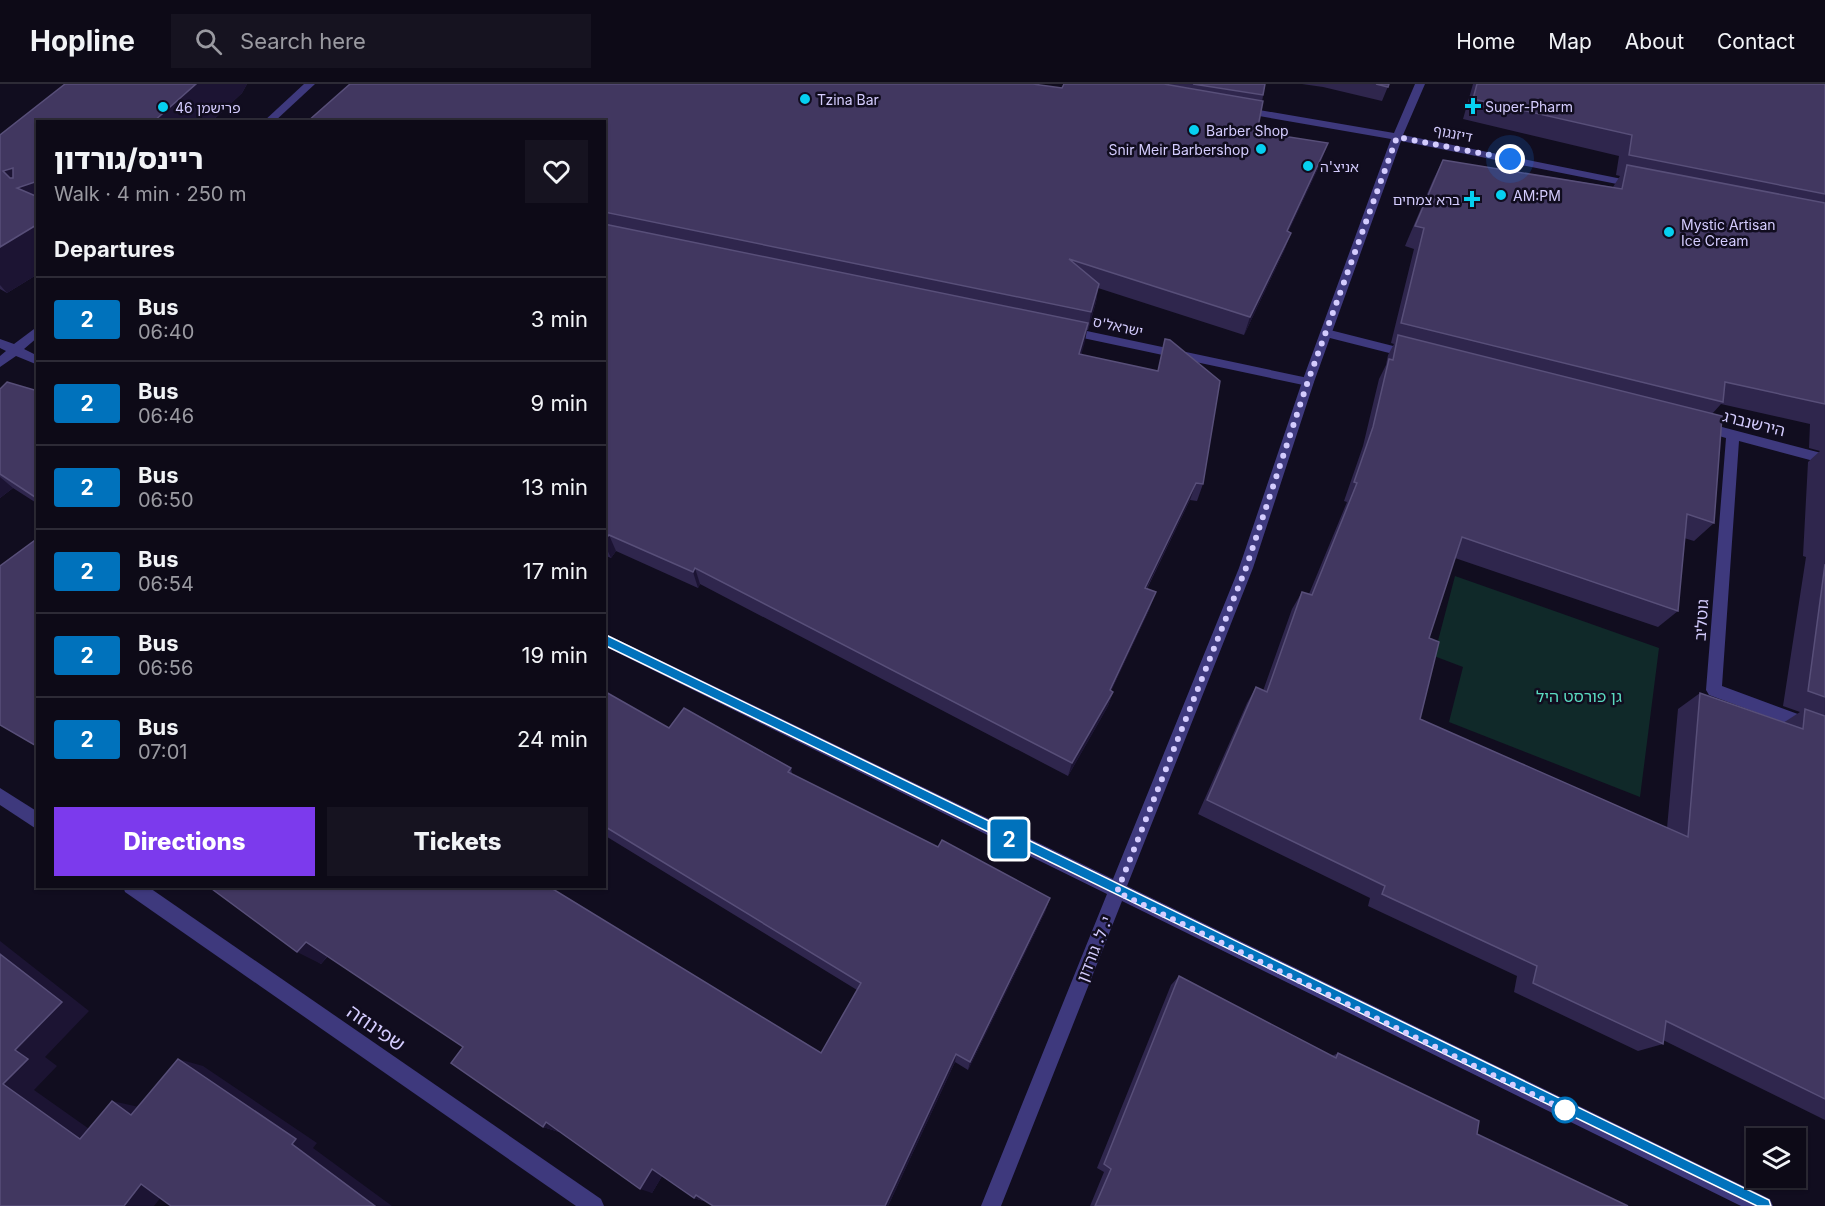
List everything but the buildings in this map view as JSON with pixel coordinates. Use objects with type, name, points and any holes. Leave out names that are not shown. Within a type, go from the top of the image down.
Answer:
[{"type":"street","points":[[270,120],[310,84]]},
{"type":"street","name":"י. ל. גורדון","points":[[991,1206],[1246,568],[1308,381],[1397,137],[1420,84]]},
{"type":"street","name":"דיזנגוף","points":[[1234,109],[1397,137],[1652,188]]},
{"type":"street","name":"ישראל'ס","points":[[1055,329],[1308,381]]},
{"type":"street","points":[[0,363],[36,332]]},
{"type":"street","points":[[1326,333],[1425,358]]},
{"type":"street","points":[[0,343],[36,360]]},
{"type":"street","name":"הירשנברג","points":[[1688,424],[1825,459]]},
{"type":"street","name":"גוטליב","points":[[1734,435],[1714,690],[1825,731]]},
{"type":"street","points":[[606,640],[1117,892],[1763,1206]]},
{"type":"street","points":[[0,796],[36,821]]},
{"type":"street","name":"שפינוזה","points":[[134,888],[594,1206]]},
{"type":"green space","name":"גן פורסט היל","points":[[1455,576],[1659,648],[1640,797],[1449,722],[1463,667],[1434,656]]},
{"type":"bus line","name":"2","points":[[606,640],[1117,892],[1763,1206]]},
{"type":"place","name":"Tzina Bar","points":[[805,99]]},
{"type":"place","name":"Super-Pharm","points":[[1473,106]]},
{"type":"place","name":"פרישמן 46","points":[[163,107]]},
{"type":"place","name":"Barber Shop","points":[[1194,130]]},
{"type":"place","name":"Snir Meir Barbershop","points":[[1261,149]]},
{"type":"place","name":"אניצ'ה","points":[[1308,166]]},
{"type":"place","name":"AM:PM","points":[[1501,195]]},
{"type":"place","name":"ברא צמחים","points":[[1472,199]]},
{"type":"place","name":"Mystic Artisan Ice Cream","points":[[1669,232]]},
{"type":"route","points":[[1510,159],[1397,137],[1308,381],[1246,568],[1117,892],[1569,1112],[1565,1110]]}]
